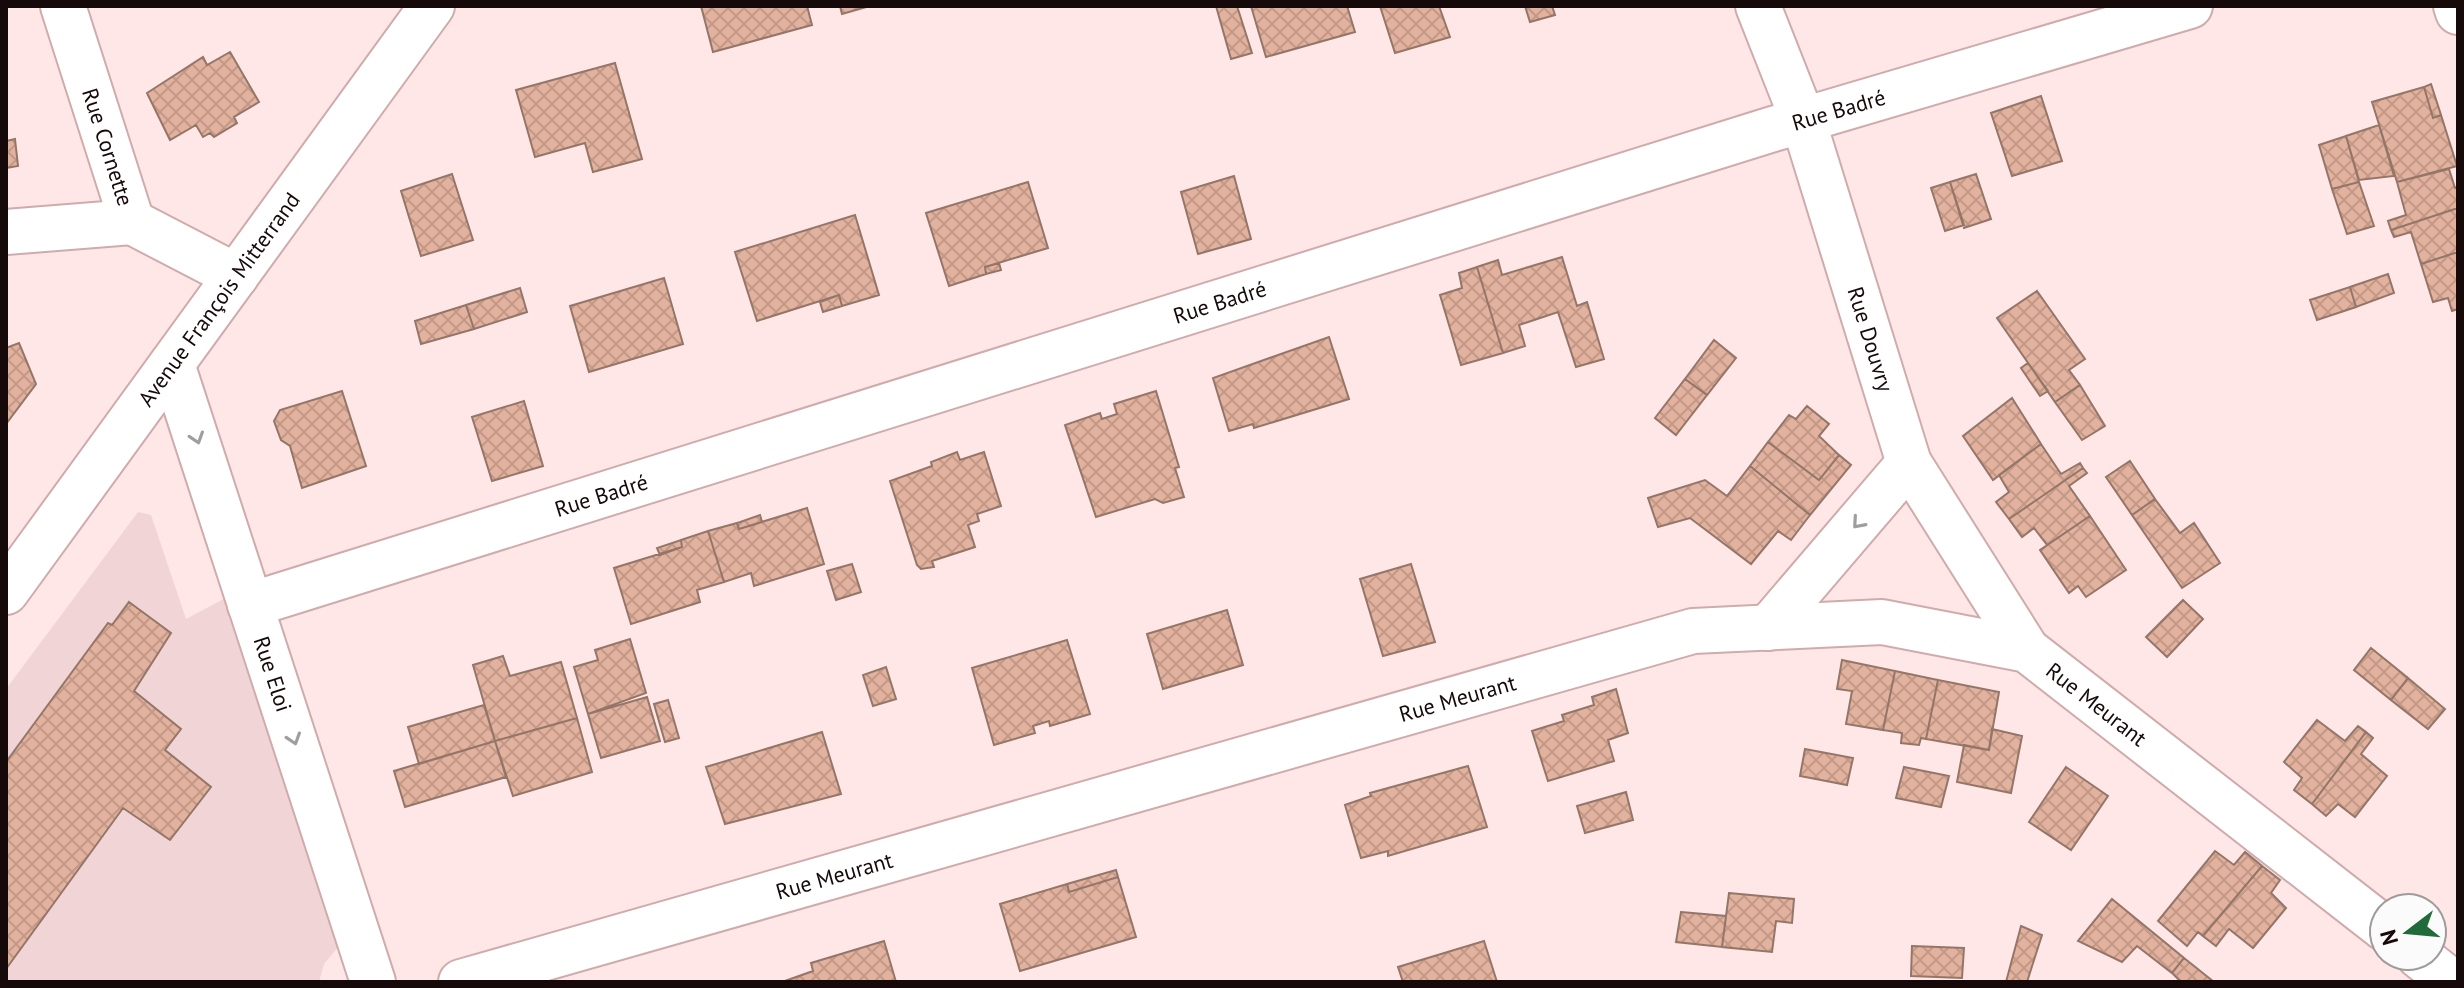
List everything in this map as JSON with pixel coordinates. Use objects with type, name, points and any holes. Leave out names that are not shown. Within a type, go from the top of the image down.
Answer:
[{"type":"street","name":"Rue Cornette","points":[[63,6],[132,222],[236,276]]},
{"type":"street","name":"Avenue François Mitterrand","points":[[6,592],[432,6]]},
{"type":"street","name":"Rue Douvry","points":[[1758,6],[1803,120],[1909,463],[2027,650]]},
{"type":"street","name":"Rue Badré","points":[[250,605],[1803,120],[2190,6]]},
{"type":"street","points":[[2456,6],[2458,12]]},
{"type":"street","points":[[6,232],[132,222]]},
{"type":"street","name":"Rue Eloi","points":[[172,364],[373,982]]},
{"type":"street","points":[[1768,628],[1909,463]]},
{"type":"street","name":"Rue Meurant","points":[[461,982],[1693,631],[1882,622],[2027,650],[2368,916]]},
{"type":"shaded area","points":[[138,512],[151,515],[186,619],[231,595],[340,945],[324,964],[319,982],[6,982],[6,689]]},
{"type":"building","points":[[701,6],[807,6],[812,25],[713,52]]},
{"type":"building","points":[[840,6],[870,6],[842,14]]},
{"type":"building","points":[[1216,6],[1237,6],[1252,53],[1231,59]]},
{"type":"building","points":[[1251,6],[1347,6],[1355,32],[1266,57]]},
{"type":"building","points":[[1380,6],[1439,6],[1450,37],[1395,53]]},
{"type":"building","points":[[1525,6],[1552,6],[1555,15],[1530,22]]},
{"type":"building","points":[[230,52],[259,102],[234,117],[237,123],[214,137],[210,133],[203,137],[196,125],[170,140],[147,93],[203,57],[207,65]]},
{"type":"building","points":[[615,63],[642,159],[593,172],[585,143],[535,157],[516,90]]},
{"type":"building","points":[[2431,84],[2441,115],[2433,118],[2424,87]]},
{"type":"building","points":[[2424,87],[2433,118],[2441,115],[2457,166],[2397,182],[2372,102]]},
{"type":"building","points":[[2041,96],[2062,161],[2012,176],[1991,113]]},
{"type":"building","points":[[2379,125],[2394,176],[2359,180],[2346,136]]},
{"type":"building","points":[[2346,136],[2359,182],[2332,189],[2319,145]]},
{"type":"building","points":[[15,139],[18,166],[6,168],[6,141]]},
{"type":"building","points":[[2449,169],[2455,188],[2458,187],[2458,208],[2391,230],[2388,221],[2406,215],[2397,182]]},
{"type":"building","points":[[452,174],[473,240],[421,256],[401,191]]},
{"type":"building","points":[[1976,174],[1991,219],[1964,228],[1950,182]]},
{"type":"building","points":[[1234,176],[1251,239],[1198,254],[1181,192]]},
{"type":"building","points":[[1028,182],[1048,248],[985,267],[986,274],[949,286],[926,213]]},
{"type":"building","points":[[1950,182],[1964,225],[1945,231],[1931,188]]},
{"type":"building","points":[[2359,182],[2374,226],[2347,234],[2332,189]]},
{"type":"building","points":[[2458,208],[2458,252],[2421,264],[2411,232],[2394,237],[2391,230]]},
{"type":"building","points":[[855,215],[879,295],[842,306],[839,295],[757,321],[735,252]]},
{"type":"building","points":[[2458,252],[2458,309],[2452,311],[2448,298],[2433,302],[2421,264]]},
{"type":"building","points":[[1562,257],[1577,306],[1587,302],[1604,359],[1576,367],[1558,312],[1519,325],[1525,346],[1503,353],[1477,267],[1498,260],[1502,275]]},
{"type":"building","points":[[999,263],[1001,270],[986,274],[985,267]]},
{"type":"building","points":[[1477,267],[1503,353],[1461,365],[1440,295],[1462,288],[1459,273]]},
{"type":"building","points":[[2388,274],[2394,293],[2356,307],[2350,287]]},
{"type":"building","points":[[664,278],[683,344],[589,372],[570,306]]},
{"type":"building","points":[[2350,287],[2356,307],[2317,320],[2310,300]]},
{"type":"building","points":[[520,288],[527,312],[474,329],[466,305]]},
{"type":"building","points":[[2037,291],[2085,359],[2069,370],[2080,385],[2055,402],[1997,318]]},
{"type":"building","points":[[839,295],[842,306],[823,312],[820,302]]},
{"type":"building","points":[[466,305],[474,329],[421,344],[415,321]]},
{"type":"building","points":[[1329,337],[1349,399],[1254,428],[1253,424],[1229,431],[1213,378]]},
{"type":"building","points":[[1714,340],[1736,358],[1707,395],[1685,379]]},
{"type":"building","points":[[19,343],[36,384],[6,424],[6,348]]},
{"type":"building","points":[[2028,363],[2048,391],[2040,396],[2021,368]]},
{"type":"building","points":[[1685,379],[1707,395],[1676,435],[1655,418]]},
{"type":"building","points":[[2080,385],[2105,426],[2082,440],[2055,402]]},
{"type":"building","points":[[342,391],[366,466],[302,488],[290,446],[281,440],[274,421],[280,410]]},
{"type":"building","points":[[1156,391],[1179,467],[1175,468],[1184,497],[1163,503],[1155,499],[1096,517],[1065,425],[1100,413],[1102,419],[1117,414],[1114,404]]},
{"type":"building","points":[[2012,398],[2041,444],[1993,480],[1963,436]]},
{"type":"building","points":[[524,401],[543,466],[492,481],[472,417]]},
{"type":"building","points":[[1807,406],[1829,424],[1819,436],[1839,455],[1819,480],[1768,442],[1789,415],[1796,419]]},
{"type":"building","points":[[1768,442],[1819,480],[1839,455],[1851,465],[1810,515],[1750,466]]},
{"type":"building","points":[[2041,444],[2061,474],[2080,463],[2083,468],[2009,519],[1996,502],[2009,492],[1999,475]]},
{"type":"building","points":[[957,452],[960,460],[984,452],[1001,506],[977,514],[979,521],[968,525],[975,547],[932,561],[934,567],[921,569],[917,565],[890,481],[932,466],[931,462]]},
{"type":"building","points":[[2130,461],[2155,499],[2132,515],[2106,477]]},
{"type":"building","points":[[1750,466],[1810,515],[1791,540],[1778,531],[1751,564],[1690,518],[1658,527],[1648,498],[1705,480],[1727,496]]},
{"type":"building","points":[[2083,468],[2087,473],[2069,486],[2090,516],[2047,545],[2034,528],[2022,537],[2009,519]]},
{"type":"building","points":[[2155,499],[2180,533],[2194,523],[2220,563],[2182,588],[2132,515]]},
{"type":"building","points":[[807,508],[824,564],[754,586],[751,573],[724,582],[708,531],[737,523],[739,529]]},
{"type":"building","points":[[760,515],[762,522],[739,529],[737,523]]},
{"type":"building","points":[[2090,516],[2126,570],[2086,597],[2078,586],[2069,593],[2040,550]]},
{"type":"building","points":[[708,531],[724,582],[697,590],[700,602],[631,624],[614,568],[682,547],[681,540]]},
{"type":"building","points":[[681,540],[682,547],[660,555],[657,548]]},
{"type":"building","points":[[852,564],[861,592],[836,600],[827,571]]},
{"type":"building","points":[[1411,564],[1435,642],[1383,656],[1360,579]]},
{"type":"building","points":[[2183,600],[2203,619],[2167,657],[2146,637]]},
{"type":"building","points":[[129,602],[171,633],[134,691],[181,729],[165,750],[211,787],[170,840],[123,808],[6,969],[6,762],[108,623],[112,625]]},
{"type":"building","points":[[1227,610],[1243,665],[1163,689],[1147,634]]},
{"type":"building","points":[[630,639],[646,693],[588,714],[574,667],[598,660],[595,650]]},
{"type":"building","points":[[1067,640],[1090,714],[1050,726],[1049,721],[1033,726],[1035,733],[994,745],[972,668]]},
{"type":"building","points":[[2371,648],[2408,678],[2391,700],[2354,670]]},
{"type":"building","points":[[503,656],[510,676],[561,662],[577,718],[495,741],[473,665]]},
{"type":"building","points":[[1842,660],[1895,671],[1883,730],[1846,724],[1852,691],[1837,689]]},
{"type":"building","points":[[886,667],[896,699],[873,706],[863,675]]},
{"type":"building","points":[[1895,671],[1938,680],[1926,739],[1921,738],[1919,745],[1901,743],[1902,733],[1883,730]]},
{"type":"building","points":[[2408,678],[2445,709],[2428,729],[2391,700]]},
{"type":"building","points":[[1938,680],[1999,692],[1989,750],[1926,739]]},
{"type":"building","points":[[1616,689],[1628,733],[1608,740],[1614,761],[1548,781],[1532,731],[1564,721],[1562,715],[1594,705],[1592,697]]},
{"type":"building","points":[[647,697],[660,741],[601,758],[588,714]]},
{"type":"building","points":[[668,700],[679,738],[665,742],[654,704]]},
{"type":"building","points":[[484,705],[495,741],[419,764],[408,727]]},
{"type":"building","points":[[577,718],[592,772],[513,796],[495,741]]},
{"type":"building","points":[[2317,720],[2345,741],[2358,726],[2366,732],[2312,804],[2294,790],[2302,778],[2284,762]]},
{"type":"building","points":[[1992,729],[2022,736],[2011,793],[1957,782],[1964,745],[1989,750]]},
{"type":"building","points":[[822,732],[841,794],[725,824],[706,767]]},
{"type":"building","points":[[2366,732],[2373,738],[2361,754],[2387,776],[2355,817],[2338,804],[2326,816],[2312,804]]},
{"type":"building","points":[[495,741],[506,777],[405,807],[394,771]]},
{"type":"building","points":[[1805,749],[1853,758],[1847,785],[1800,776]]},
{"type":"building","points":[[1468,766],[1487,827],[1388,856],[1388,851],[1361,858],[1345,805],[1371,796],[1370,793]]},
{"type":"building","points":[[1904,767],[1949,776],[1941,807],[1896,798]]},
{"type":"building","points":[[2066,767],[2108,796],[2071,850],[2029,822]]},
{"type":"building","points":[[1626,792],[1633,820],[1585,833],[1577,806]]},
{"type":"building","points":[[2215,851],[2234,865],[2245,852],[2262,866],[2203,936],[2198,932],[2187,946],[2158,921]]},
{"type":"building","points":[[2262,866],[2280,880],[2271,893],[2286,908],[2253,948],[2229,929],[2216,946],[2203,936]]},
{"type":"building","points":[[1116,870],[1118,877],[1069,892],[1067,884]]},
{"type":"building","points":[[1118,877],[1136,937],[1020,971],[1000,904],[1067,884],[1069,892]]},
{"type":"building","points":[[1729,893],[1794,899],[1792,923],[1776,921],[1772,952],[1722,947]]},
{"type":"building","points":[[2112,899],[2184,958],[2172,973],[2137,946],[2122,962],[2078,941]]},
{"type":"building","points":[[1681,912],[1726,916],[1722,947],[1676,942]]},
{"type":"building","points":[[2021,926],[2042,935],[2027,982],[2006,982]]},
{"type":"building","points":[[884,941],[896,982],[782,982],[813,971],[811,963]]},
{"type":"building","points":[[1484,941],[1497,982],[1403,982],[1398,967]]},
{"type":"building","points":[[1912,946],[1964,948],[1962,978],[1911,976]]},
{"type":"building","points":[[2184,958],[2214,982],[2181,982],[2172,973]]}]
